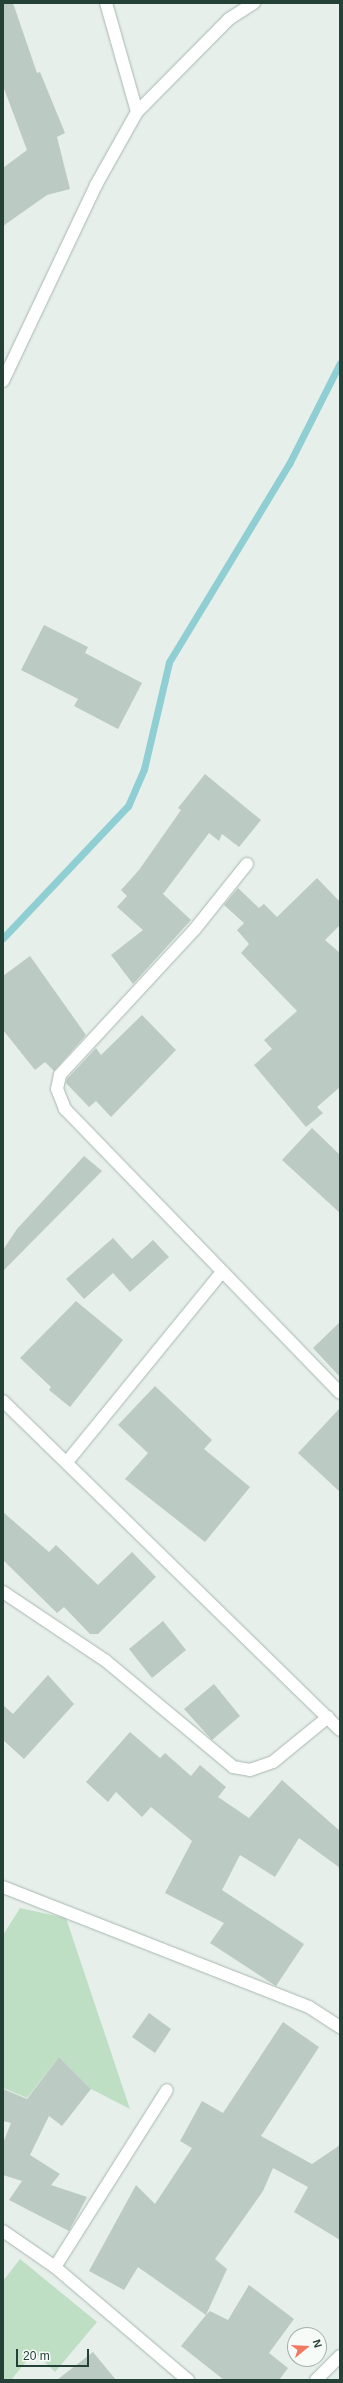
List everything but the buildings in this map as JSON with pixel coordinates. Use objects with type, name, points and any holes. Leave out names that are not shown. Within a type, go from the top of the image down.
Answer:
[{"type":"street","points":[[106,3],[137,112]]},
{"type":"street","points":[[4,378],[96,185],[137,112],[230,19],[254,3]]},
{"type":"street","points":[[247,864],[195,929],[60,1075],[57,1089],[65,1108],[221,1273],[340,1393]]},
{"type":"street","points":[[67,1462],[221,1273]]},
{"type":"street","points":[[3,1401],[340,1730]]},
{"type":"street","points":[[3,1592],[106,1661],[233,1767],[250,1770],[273,1762],[328,1717]]},
{"type":"street","points":[[3,1887],[309,2007],[340,2027]]},
{"type":"street","points":[[55,2267],[167,2090]]},
{"type":"street","points":[[3,2231],[55,2267],[188,2380]]},
{"type":"street","points":[[316,2380],[340,2356]]},
{"type":"green space","points":[[20,1908],[66,1918],[130,2109],[91,2089],[59,2057],[27,2098],[3,2088],[3,1935]]},
{"type":"green space","points":[[20,2259],[97,2322],[55,2372],[34,2352],[11,2380],[3,2380],[3,2281]]},
{"type":"waterway","points":[[3,938],[128,806],[144,769],[169,662],[289,464],[340,363]]}]
